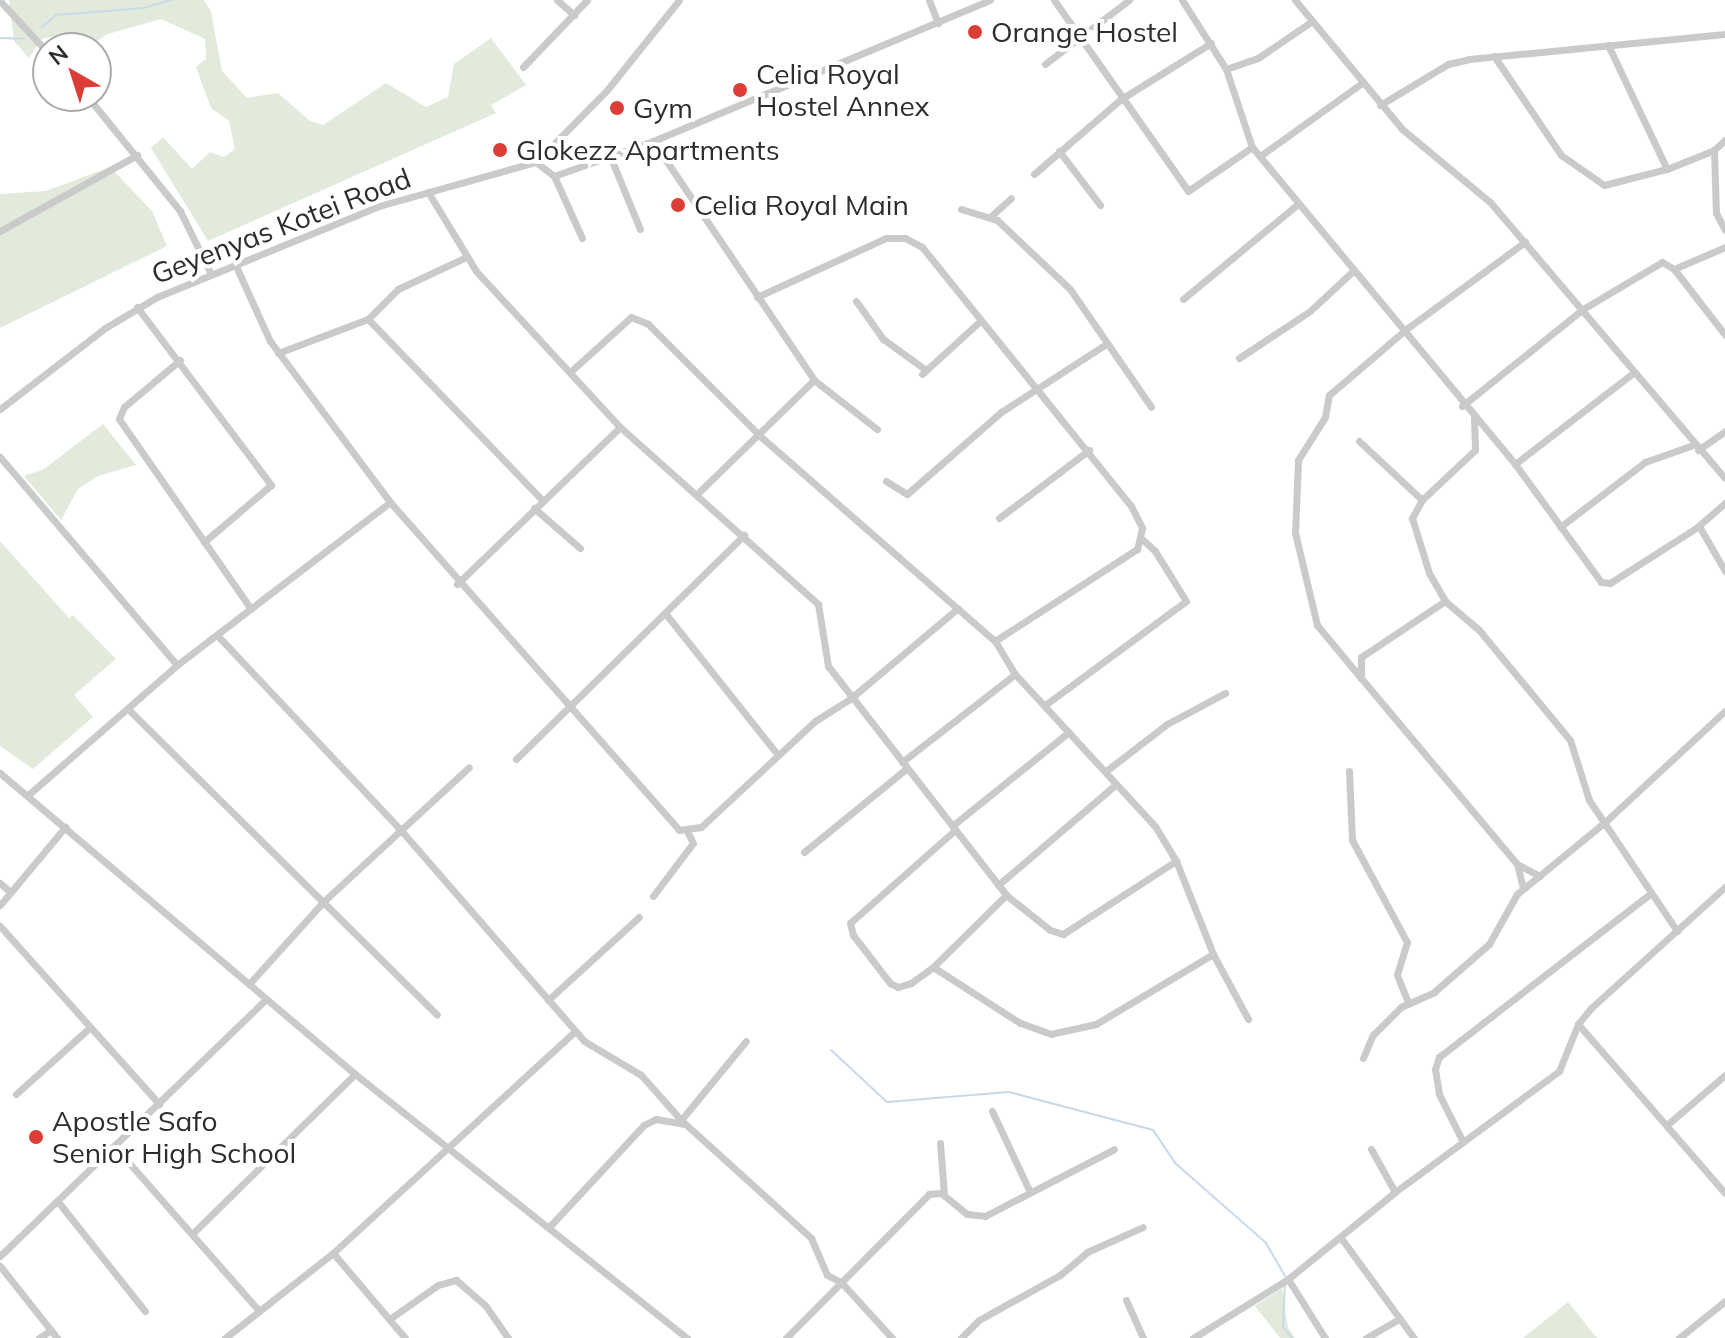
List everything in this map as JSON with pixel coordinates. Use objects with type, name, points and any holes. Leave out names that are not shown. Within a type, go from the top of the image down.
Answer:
[{"type":"street","points":[[557,0],[574,15]]},
{"type":"street","points":[[523,67],[587,0]]},
{"type":"street","name":"Geyenyas Kotei Road","points":[[0,409],[137,307],[369,209],[536,162],[607,90],[679,0]]},
{"type":"street","points":[[929,0],[938,23]]},
{"type":"street","points":[[554,176],[653,141],[990,0]]},
{"type":"street","points":[[1054,0],[1188,191],[1252,147]]},
{"type":"street","points":[[1045,64],[1129,0]]},
{"type":"street","points":[[1182,0],[1226,69],[1252,147],[1405,330],[1462,406],[1515,464],[1605,585],[1699,526],[1725,503]]},
{"type":"street","points":[[1295,0],[1380,105],[1490,202],[1725,478]]},
{"type":"street","points":[[0,1],[32,36]]},
{"type":"street","points":[[1226,69],[1258,58],[1312,21]]},
{"type":"street","points":[[1380,105],[1448,64],[1494,56],[1725,34]]},
{"type":"street","points":[[1034,174],[1121,99],[1211,43]]},
{"type":"street","points":[[1608,45],[1667,169]]},
{"type":"street","points":[[1494,56],[1561,155],[1598,183],[1612,185],[1667,169],[1714,150],[1725,140]]},
{"type":"street","points":[[1260,156],[1362,83]]},
{"type":"street","points":[[101,112],[137,155],[198,238],[211,274]]},
{"type":"street","points":[[653,141],[814,380],[877,429]]},
{"type":"street","points":[[1714,150],[1716,213],[1725,230]]},
{"type":"street","points":[[1059,151],[1100,205]]},
{"type":"street","points":[[0,231],[137,155]]},
{"type":"street","points":[[610,156],[640,229]]},
{"type":"street","points":[[536,162],[554,176],[582,238]]},
{"type":"street","points":[[428,192],[466,257],[620,427],[818,604],[822,647],[850,699],[1006,895],[1050,930],[1063,934],[1176,861]]},
{"type":"street","points":[[990,217],[1011,198]]},
{"type":"street","points":[[1183,299],[1298,204]]},
{"type":"street","points":[[961,209],[990,217],[1070,289],[1151,407]]},
{"type":"street","points":[[757,297],[886,238],[905,238],[922,247],[1089,450],[1131,506],[1143,540],[1155,551],[1186,601],[1045,705]]},
{"type":"street","points":[[1525,242],[1405,330],[1329,395],[1325,417],[1298,460],[1295,533],[1317,625],[1517,864],[1540,876]]},
{"type":"street","points":[[1674,269],[1725,247]]},
{"type":"street","points":[[278,353],[368,319],[398,289],[466,257]]},
{"type":"street","points":[[1462,406],[1583,309],[1655,264],[1666,263],[1674,269],[1725,335]]},
{"type":"street","points":[[235,264],[278,353],[390,502],[457,584],[572,708],[668,821],[688,833],[693,843],[653,896]]},
{"type":"street","points":[[1239,358],[1310,311],[1354,270]]},
{"type":"street","points":[[856,301],[883,339],[924,372],[980,321]]},
{"type":"street","points":[[137,307],[180,360],[271,485],[204,542]]},
{"type":"street","points":[[570,372],[631,317],[639,317],[761,437],[995,641],[1015,674],[1155,826],[1176,861],[1213,954],[1248,1019]]},
{"type":"street","points":[[368,319],[542,500]]},
{"type":"street","points":[[886,481],[907,494],[1001,412],[1106,344]]},
{"type":"street","points":[[180,360],[124,407],[119,419],[251,609]]},
{"type":"street","points":[[1515,464],[1633,373]]},
{"type":"street","points":[[697,494],[761,437],[814,380]]},
{"type":"street","points":[[1473,417],[1475,450],[1422,500],[1412,518],[1413,527],[1445,601],[1479,630],[1561,727],[1589,800],[1677,931]]},
{"type":"street","points":[[457,584],[620,427]]},
{"type":"street","points":[[1560,527],[1645,462],[1696,447],[1725,431]]},
{"type":"street","points":[[1359,441],[1422,500]]},
{"type":"street","points":[[999,518],[1089,450]]},
{"type":"street","points":[[0,457],[177,665]]},
{"type":"street","points":[[28,795],[177,665],[390,502]]},
{"type":"street","points":[[534,508],[580,548]]},
{"type":"street","points":[[1699,526],[1725,571]]},
{"type":"street","points":[[516,759],[572,708],[744,535]]},
{"type":"street","points":[[995,641],[1143,540]]},
{"type":"street","points":[[1361,678],[1361,657],[1445,601]]},
{"type":"street","points":[[688,833],[701,827],[777,754],[833,706],[850,699],[958,608]]},
{"type":"street","points":[[665,613],[777,754]]},
{"type":"street","points":[[217,635],[399,828],[575,1031],[641,1075],[683,1122],[811,1238],[820,1267],[841,1282],[892,1338]]},
{"type":"street","points":[[804,852],[1015,674]]},
{"type":"street","points":[[1106,771],[1167,724],[1225,693]]},
{"type":"street","points":[[129,710],[437,1015]]},
{"type":"street","points":[[1363,1058],[1373,1035],[1408,1002],[1434,992],[1489,944],[1523,888],[1605,822],[1725,711]]},
{"type":"street","points":[[1006,895],[933,967],[911,983],[898,987],[890,983],[853,935],[850,923],[954,828],[1069,732]]},
{"type":"street","points":[[249,984],[324,901],[399,828],[469,767]]},
{"type":"street","points":[[1349,771],[1352,840],[1407,942],[1397,975],[1408,1002]]},
{"type":"street","points":[[0,773],[355,1074],[451,1145],[687,1338]]},
{"type":"street","points":[[998,885],[1115,785]]},
{"type":"street","points":[[0,905],[65,827]]},
{"type":"street","points":[[1517,864],[1523,888]]},
{"type":"street","points":[[0,883],[10,892]]},
{"type":"street","points":[[1199,1337],[1288,1279],[1395,1192],[1559,1071],[1578,1024],[1725,887]]},
{"type":"street","points":[[1463,1142],[1439,1094],[1436,1061],[1651,893]]},
{"type":"street","points":[[548,1000],[639,917]]},
{"type":"street","points":[[0,926],[159,1104]]},
{"type":"street","points":[[933,967],[1020,1023],[1051,1034],[1096,1024],[1213,954]]},
{"type":"street","points":[[0,1256],[116,1148],[266,999]]},
{"type":"street","points":[[1578,1024],[1725,1193]]},
{"type":"street","points":[[16,1094],[89,1028]]},
{"type":"street","points":[[225,1338],[333,1253],[575,1031]]},
{"type":"street","points":[[683,1122],[746,1041]]},
{"type":"street","points":[[193,1233],[355,1074]]},
{"type":"street","points":[[1668,1124],[1725,1075]]},
{"type":"street","points":[[992,1111],[1030,1192]]},
{"type":"street","points":[[550,1226],[644,1125],[656,1119],[683,1122]]},
{"type":"street","points":[[940,1143],[944,1195]]},
{"type":"street","points":[[116,1148],[259,1311]]},
{"type":"street","points":[[786,1338],[929,1194],[944,1195],[975,1216],[1114,1149]]},
{"type":"street","points":[[1371,1149],[1395,1192]]},
{"type":"street","points":[[59,1203],[145,1311]]},
{"type":"street","points":[[961,1338],[979,1320],[1060,1275],[1087,1252],[1143,1227]]},
{"type":"street","points":[[1341,1238],[1414,1338]]},
{"type":"street","points":[[333,1253],[405,1338]]},
{"type":"street","points":[[0,1266],[57,1338]]},
{"type":"street","points":[[1288,1279],[1325,1338]]},
{"type":"street","points":[[391,1318],[438,1285],[456,1280],[485,1305],[508,1338]]},
{"type":"street","points":[[1126,1300],[1143,1338]]},
{"type":"street","points":[[1679,1338],[1725,1301]]},
{"type":"street","points":[[1366,1338],[1400,1318]]},
{"type":"street","points":[[1689,1329],[1697,1338]]},
{"type":"street","points":[[39,1338],[51,1330]]},
{"type":"green space","points":[[9,0],[204,0],[211,12],[222,71],[247,98],[278,93],[310,121],[323,125],[386,83],[426,107],[448,97],[454,64],[491,38],[526,85],[491,105],[496,113],[208,241],[151,148],[163,137],[192,169],[210,152],[224,157],[235,149],[229,121],[211,108],[196,67],[206,59],[205,39],[161,19],[112,33],[32,32],[32,54],[29,58],[14,41]]},
{"type":"green space","points":[[110,167],[152,211],[167,246],[0,328],[0,194],[46,191]]},
{"type":"green space","points":[[103,424],[136,465],[98,476],[78,489],[61,520],[24,476],[44,469]]},
{"type":"green space","points":[[0,541],[69,618],[73,615],[116,659],[74,695],[93,717],[33,769],[0,746]]},
{"type":"green space","points":[[1282,1288],[1288,1328],[1295,1338],[1280,1338],[1255,1306]]},
{"type":"green space","points":[[1568,1302],[1597,1338],[1523,1338]]},
{"type":"waterway","points":[[42,27],[56,15],[144,8],[171,0]]},
{"type":"waterway","points":[[0,38],[24,39]]},
{"type":"waterway","points":[[831,1050],[887,1102],[1009,1092],[1153,1130],[1175,1163],[1266,1243],[1285,1276]]},
{"type":"waterway","points":[[1285,1282],[1283,1327],[1292,1338]]},
{"type":"place","name":"Orange Hostel","points":[[975,32]]},
{"type":"place","name":"Celia Royal Hostel Annex","points":[[740,90]]},
{"type":"place","name":"Gym","points":[[617,108]]},
{"type":"place","name":"Glokezz Apartments","points":[[500,150]]},
{"type":"place","name":"Celia Royal Main","points":[[678,205]]},
{"type":"place","name":"Apostle Safo Senior High School","points":[[36,1137]]}]
